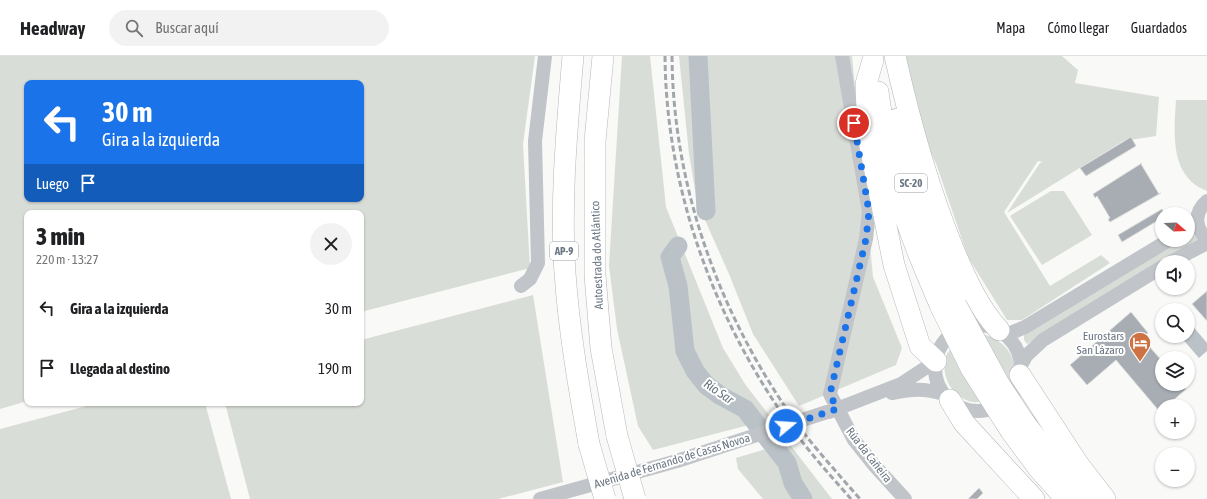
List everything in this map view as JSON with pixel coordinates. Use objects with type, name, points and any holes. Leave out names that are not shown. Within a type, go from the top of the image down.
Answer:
[{"type":"highway","name":"AP-9","points":[[573,56],[566,142],[563,220],[565,274],[576,375],[589,444],[605,499]]},
{"type":"highway","name":"Autoestrada do Atlántico","points":[[603,56],[595,141],[595,275],[601,348],[617,436],[635,499]]},
{"type":"highway","points":[[895,56],[913,132],[937,211],[965,277],[983,311],[1003,333]]},
{"type":"highway","points":[[879,57],[866,84],[868,136],[892,257],[920,346],[936,360]]},
{"type":"highway","name":"SC-20","points":[[879,57],[886,146],[900,199],[915,246],[948,306],[971,368],[1017,427],[1058,468],[1085,499]]},
{"type":"highway","points":[[1020,370],[1078,464],[1105,499]]},
{"type":"highway","points":[[947,397],[964,423],[1034,499]]},
{"type":"highway","name":"SC-20","points":[[1017,427],[1039,469],[1066,499]]},
{"type":"street","points":[[521,286],[532,276],[538,263],[535,141],[545,56]]},
{"type":"street","name":"Rúa da Cañeira","points":[[842,56],[869,212],[866,239],[830,394],[832,411],[874,465],[905,499]]},
{"type":"street","points":[[1195,219],[1199,210],[1207,201]]},
{"type":"street","points":[[1195,228],[1207,239]]},
{"type":"street","points":[[1184,255],[1207,243]]},
{"type":"street","points":[[1020,370],[1019,354],[1014,344],[1003,333],[1025,327],[1158,247]]},
{"type":"street","name":"Avenida de Fernando de Casas Novoa","points":[[870,397],[916,389],[928,389],[947,397],[961,407],[973,410],[992,408],[1008,398],[1016,387],[1020,370],[1026,356],[1043,340],[1155,271]]},
{"type":"street","name":"Avenida de Fernando de Casas Novoa","points":[[947,397],[936,375],[936,360],[938,351],[946,338],[958,330],[971,325],[985,325],[1003,333]]},
{"type":"street","name":"Avenida de Fernando de Casas Novoa","points":[[540,499],[677,461],[832,411],[870,397],[911,379],[936,360]]},
{"type":"shaded area","points":[[0,56],[535,56],[523,144],[530,268],[364,311],[364,210],[24,210],[24,402],[0,409]]},
{"type":"shaded area","points":[[622,56],[650,56],[666,207],[723,348],[745,384],[772,419],[653,450],[638,426],[617,329],[609,266]]},
{"type":"shaded area","points":[[679,56],[852,56],[873,277],[902,348],[896,365],[799,406],[753,334],[729,274],[697,202],[689,154]]},
{"type":"shaded area","points":[[906,56],[1062,56],[1078,70],[1075,83],[1159,97],[1156,136],[1123,141],[1007,213],[1040,163],[1043,162],[1038,161],[1004,212],[1050,286],[1101,255],[1110,263],[1022,320],[1007,320],[968,257],[937,166],[922,134]]},
{"type":"shaded area","points":[[1176,100],[1207,100],[1207,191],[1195,184],[1186,175],[1180,164],[1176,152],[1175,139]]},
{"type":"shaded area","points":[[1051,191],[1064,191],[1092,235],[1042,265],[1010,216]]},
{"type":"shaded area","points":[[1195,236],[1199,240],[1195,242]]},
{"type":"shaded area","points":[[1167,247],[1187,247],[1174,255],[1155,255],[1155,267],[1027,344],[1024,340],[1024,334]]},
{"type":"shaded area","points":[[533,295],[563,482],[498,499],[250,499],[226,406],[364,406],[364,339]]},
{"type":"shaded area","points":[[1195,329],[1207,343],[1207,351],[1199,358],[1195,351],[1193,351],[1186,343],[1195,343]]},
{"type":"shaded area","points":[[982,334],[997,341],[1009,352],[1013,359],[1013,375],[1010,384],[998,393],[982,401],[973,402],[968,401],[957,394],[949,385],[946,378],[944,365],[945,359],[952,348]]},
{"type":"shaded area","points":[[87,406],[206,406],[231,499],[0,499],[0,429]]},
{"type":"shaded area","points":[[788,442],[832,499],[763,499],[738,469],[736,458]]},
{"type":"building","points":[[1131,137],[1136,146],[1086,176],[1080,168]]},
{"type":"building","points":[[1142,163],[1141,164],[1159,194],[1161,193],[1110,222],[1108,219],[1110,218],[1097,196],[1095,198],[1093,194]]},
{"type":"building","points":[[1155,213],[1155,222],[1122,242],[1118,235]]},
{"type":"building","points":[[1207,291],[1207,321],[1195,307],[1195,303],[1193,303]]},
{"type":"building","name":"Eurostars San Lázaro","points":[[1131,312],[1148,333],[1142,338],[1155,353],[1155,391],[1184,391],[1175,399],[1155,399],[1155,406],[1116,360],[1087,385],[1070,365]]},
{"type":"building","points":[[979,488],[983,493],[977,499],[968,499]]},
{"type":"waterway","name":"Río Sar","points":[[698,56],[706,211]]},
{"type":"waterway","name":"Río Sar","points":[[678,246],[670,257],[678,286],[685,351],[695,371],[706,385],[721,396],[745,409],[787,463],[793,483],[803,499]]},
{"type":"railway","points":[[665,56],[668,107],[675,158],[686,208],[702,256],[721,304],[743,350],[769,394],[804,444],[851,499]]},
{"type":"railway","points":[[672,56],[675,107],[682,157],[693,206],[708,254],[727,301],[749,347],[774,390],[803,432],[860,499]]},
{"type":"place","name":"Eurostars San Lázaro","points":[[1140,362]]},
{"type":"route","points":[[786,426],[837,409],[830,394],[866,239],[869,212],[854,123]]}]
